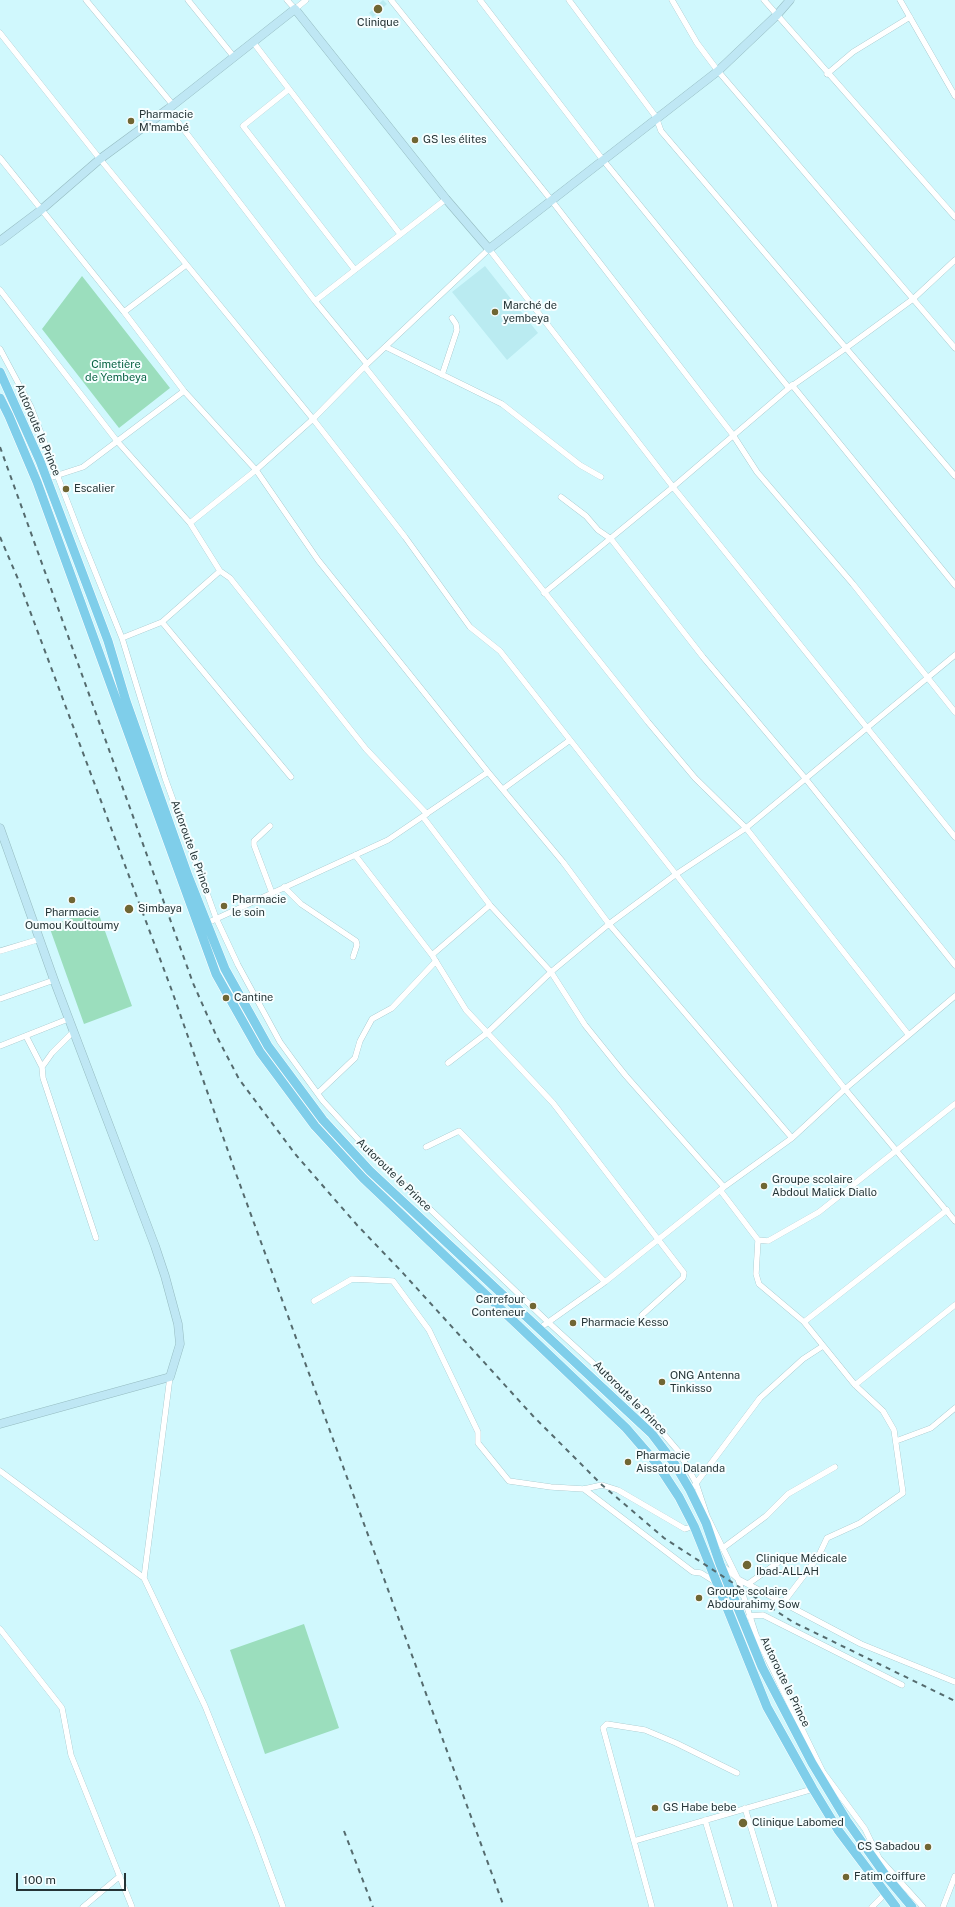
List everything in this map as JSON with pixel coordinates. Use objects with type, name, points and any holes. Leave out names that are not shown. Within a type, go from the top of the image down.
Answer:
[{"type":"main road","name":"Autoroute le Prince","points":[[0,372],[40,460],[108,642],[126,701],[207,923],[226,969],[268,1046],[323,1120],[370,1171],[544,1325],[652,1434],[693,1486],[720,1564],[762,1668],[812,1763],[848,1821],[886,1876],[912,1907]]},
{"type":"main road","name":"Autoroute le Prince","points":[[0,398],[10,416],[37,482],[216,974],[260,1052],[315,1126],[363,1178],[626,1428],[658,1465],[679,1497],[694,1526],[767,1707],[838,1830],[896,1907]]},
{"type":"street","points":[[86,0],[171,107],[315,301],[544,593],[695,778],[746,828],[908,1034]]},
{"type":"street","points":[[188,0],[234,57]]},
{"type":"street","points":[[288,0],[446,199],[488,249],[673,487],[955,836]]},
{"type":"street","points":[[0,241],[41,210],[100,159],[171,107],[306,0]]},
{"type":"street","points":[[480,0],[603,160],[955,585]]},
{"type":"street","points":[[569,0],[656,117],[661,131],[955,476]]},
{"type":"street","points":[[672,0],[697,43],[718,71],[955,348]]},
{"type":"street","points":[[764,0],[827,74],[955,217]]},
{"type":"street","points":[[190,523],[256,470],[313,418],[488,249],[552,201],[656,117],[718,71],[777,16],[790,0]]},
{"type":"street","points":[[900,0],[955,96]]},
{"type":"street","points":[[394,1],[552,201],[733,435],[757,472],[852,584],[955,712]]},
{"type":"street","points":[[827,74],[853,52],[910,17]]},
{"type":"street","points":[[0,33],[100,159],[313,418],[405,537],[470,627],[500,651],[845,1089],[955,1221]]},
{"type":"street","points":[[253,42],[288,90],[400,234]]},
{"type":"street","points":[[288,90],[243,126],[355,270]]},
{"type":"street","points":[[0,158],[124,312],[184,391],[256,470],[318,560],[488,772],[563,862],[609,924],[792,1138]]},
{"type":"street","points":[[315,301],[446,199]]},
{"type":"street","points":[[544,593],[673,487],[790,386],[846,348],[913,299],[955,260]]},
{"type":"street","points":[[124,312],[186,264]]},
{"type":"street","points":[[0,290],[117,441],[190,523],[220,571],[230,578],[366,749],[425,816],[490,906],[551,972],[585,1025],[626,1076],[722,1188],[758,1240],[756,1274],[760,1284],[804,1322],[855,1385],[883,1411],[894,1430],[903,1493],[860,1523],[827,1538],[818,1557],[783,1603]]},
{"type":"street","points":[[442,375],[457,330],[456,324],[452,318]]},
{"type":"street","points":[[386,347],[502,404],[580,464],[601,477]]},
{"type":"street","points":[[0,349],[31,407],[122,638],[165,778],[216,918],[238,964],[280,1042],[318,1093],[366,1148],[544,1325],[605,1282],[722,1188],[792,1138],[908,1034],[955,996]]},
{"type":"street","points":[[46,479],[83,467],[184,391]]},
{"type":"street","points":[[562,497],[586,516],[598,530],[611,539],[702,657],[805,778],[955,965]]},
{"type":"street","points":[[122,638],[162,622],[220,571]]},
{"type":"street","points":[[162,622],[291,777]]},
{"type":"street","points":[[448,1063],[487,1033],[551,972],[609,924],[675,874],[746,828],[867,726],[955,655]]},
{"type":"street","points":[[502,789],[570,740]]},
{"type":"street","points":[[207,923],[388,840],[488,772]]},
{"type":"street","points":[[155,782],[165,778]]},
{"type":"street","points":[[270,826],[254,841],[254,845],[272,893]]},
{"type":"street","points":[[0,828],[68,1019],[165,1276],[178,1324],[180,1344],[170,1377],[144,1578]]},
{"type":"street","points":[[355,855],[436,961],[466,1010],[553,1104],[684,1273],[683,1278],[642,1315]]},
{"type":"street","points":[[284,887],[301,904],[356,941],[357,945],[353,956]]},
{"type":"street","points":[[432,956],[490,906]]},
{"type":"street","points":[[0,951],[40,939]]},
{"type":"street","points":[[318,1093],[355,1058],[360,1041],[372,1019],[392,1008],[436,961]]},
{"type":"street","points":[[0,999],[54,980]]},
{"type":"street","points":[[0,1046],[68,1019]]},
{"type":"street","points":[[42,1067],[52,1053],[73,1032]]},
{"type":"street","points":[[26,1036],[42,1067],[43,1078],[96,1238]]},
{"type":"street","points":[[758,1240],[768,1241],[818,1212],[955,1104]]},
{"type":"street","points":[[426,1147],[459,1131],[605,1282]]},
{"type":"street","points":[[804,1322],[947,1210]]},
{"type":"street","points":[[314,1301],[352,1279],[393,1281],[429,1330],[478,1432],[478,1443],[509,1481],[551,1487],[584,1489],[602,1485],[618,1490],[685,1529],[694,1526]]},
{"type":"street","points":[[855,1385],[955,1305]]},
{"type":"street","points":[[823,1346],[803,1359],[760,1398],[693,1486],[738,1579],[749,1616],[759,1642],[823,1772],[866,1829],[879,1858],[923,1907]]},
{"type":"street","points":[[0,1424],[170,1377]]},
{"type":"street","points":[[896,1442],[931,1428],[955,1408]]},
{"type":"street","points":[[723,1548],[766,1516],[788,1494],[835,1467]]},
{"type":"street","points":[[0,1471],[144,1578],[205,1706],[257,1836],[283,1907]]},
{"type":"street","points":[[584,1489],[693,1572],[701,1573],[717,1583]]},
{"type":"street","points":[[748,1584],[787,1556]]},
{"type":"street","points":[[720,1564],[738,1579],[861,1644],[955,1682]]},
{"type":"street","points":[[749,1616],[763,1615],[902,1685]]},
{"type":"street","points":[[0,1629],[62,1708],[72,1755],[132,1907]]},
{"type":"street","points":[[652,1907],[602,1730],[605,1725],[645,1730],[676,1743],[737,1773]]},
{"type":"street","points":[[634,1841],[813,1789]]},
{"type":"street","points":[[746,1808],[775,1907]]},
{"type":"street","points":[[705,1820],[731,1907]]},
{"type":"street","points":[[83,1907],[120,1876]]},
{"type":"street","points":[[943,1907],[955,1876]]},
{"type":"street","points":[[872,1907],[885,1894]]},
{"type":"shaded area","name":"Clinique","points":[[383,0],[387,4],[373,17],[369,13]]},
{"type":"shaded area","name":"Marché de yembeya","points":[[485,266],[538,333],[507,360],[452,292]]},
{"type":"green space","name":"Cimetière de Yembeya","points":[[82,276],[170,388],[119,428],[42,329]]},
{"type":"green space","points":[[97,909],[132,1006],[84,1024],[49,926]]},
{"type":"green space","points":[[304,1624],[339,1728],[265,1754],[230,1650]]},
{"type":"railway","points":[[0,447],[193,983],[216,1035],[239,1079],[296,1155],[357,1225],[402,1272],[533,1416],[602,1485],[664,1538],[793,1622],[955,1701]]},
{"type":"railway","points":[[0,537],[18,579],[172,991],[235,1171],[504,1907]]},
{"type":"railway","points":[[344,1831],[373,1907]]},
{"type":"place","name":"Clinique","points":[[378,9]]},
{"type":"place","name":"Pharmacie M'mambé","points":[[131,121]]},
{"type":"place","name":"GS les élites","points":[[415,140]]},
{"type":"place","name":"Marché de yembeya","points":[[495,312]]},
{"type":"place","name":"Escalier","points":[[66,489]]},
{"type":"place","name":"Pharmacie Oumou Koultoumy","points":[[72,900]]},
{"type":"place","name":"Pharmacie le soin","points":[[224,906]]},
{"type":"place","name":"Simbaya","points":[[129,909]]},
{"type":"place","name":"Cantine","points":[[226,998]]},
{"type":"place","name":"Groupe scolaire Abdoul Malick Diallo","points":[[764,1186]]},
{"type":"place","name":"Carrefour Conteneur","points":[[533,1306]]},
{"type":"place","name":"Pharmacie Kesso","points":[[573,1323]]},
{"type":"place","name":"ONG Antenna Tinkisso","points":[[662,1382]]},
{"type":"place","name":"Pharmacie Aissatou Dalanda","points":[[628,1462]]},
{"type":"place","name":"Clinique Médicale Ibad-ALLAH","points":[[747,1565]]},
{"type":"place","name":"Groupe scolaire Abdourahimy Sow","points":[[699,1598]]},
{"type":"place","name":"GS Habe bebe","points":[[655,1808]]},
{"type":"place","name":"Clinique Labomed","points":[[743,1823]]},
{"type":"place","name":"CS Sabadou","points":[[928,1847]]},
{"type":"place","name":"Fatim coiffure","points":[[846,1877]]}]
